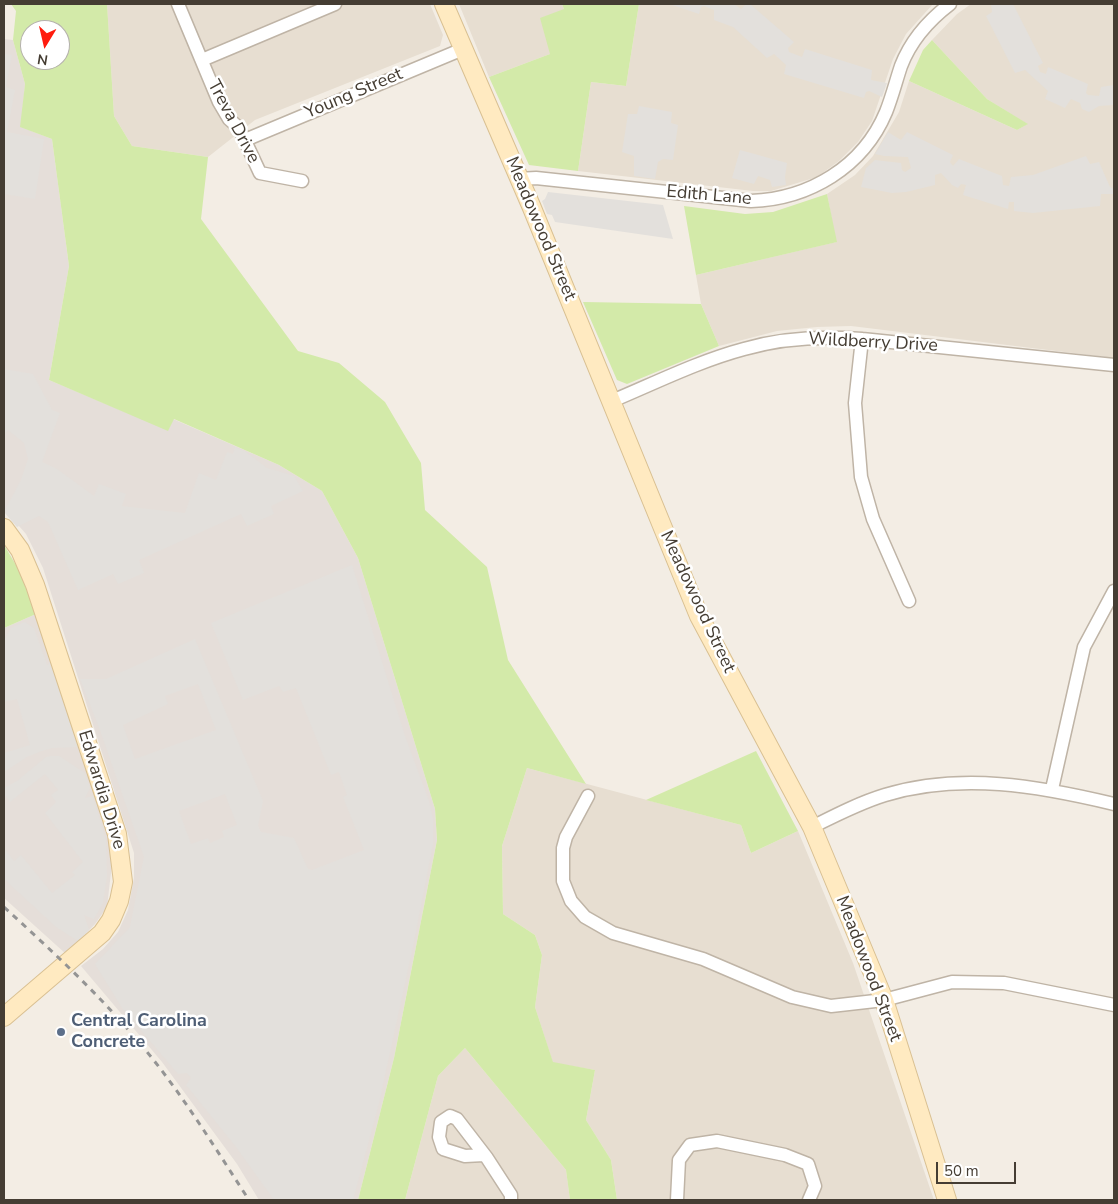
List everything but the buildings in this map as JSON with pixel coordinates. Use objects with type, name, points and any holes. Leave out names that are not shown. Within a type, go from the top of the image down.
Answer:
[{"type":"street","name":"Treva Drive","points":[[178,4],[219,102],[245,140],[260,173],[302,180]]},
{"type":"street","points":[[202,60],[335,4]]},
{"type":"street","name":"Meadowood Street","points":[[444,4],[532,208],[699,616],[812,827],[884,1000],[947,1200]]},
{"type":"street","name":"Edith Lane","points":[[518,179],[536,178],[751,202],[782,198],[816,187],[856,157],[876,130],[886,113],[907,54],[922,30],[950,4]]},
{"type":"street","name":"Young Street","points":[[245,140],[463,49]]},
{"type":"street","name":"Wildberry Drive","points":[[612,401],[744,349],[794,339],[828,336],[1114,366]]},
{"type":"street","points":[[862,339],[854,403],[861,478],[873,519],[908,601]]},
{"type":"street","name":"Edwardia Drive","points":[[4,528],[20,550],[35,585],[117,834],[123,882],[119,901],[111,920],[102,933],[4,1017]]},
{"type":"street","points":[[1052,789],[1084,647],[1114,590]]},
{"type":"street","points":[[812,827],[852,807],[886,795],[920,787],[954,784],[992,784],[1052,789],[1114,804]]},
{"type":"street","points":[[588,796],[566,837],[561,868],[563,881],[571,901],[585,917],[600,928],[702,959],[811,1003],[849,1006],[884,1000],[952,982],[1004,983],[1114,1005]]},
{"type":"street","points":[[677,1200],[678,1160],[690,1146],[717,1141],[785,1155],[808,1164],[815,1186],[809,1200]]},
{"type":"street","points":[[484,1155],[511,1195],[512,1200]]},
{"type":"shaded area","points":[[107,4],[430,4],[443,35],[440,46],[255,120],[208,157],[132,146],[114,116]]},
{"type":"shaded area","points":[[459,4],[562,4],[564,9],[550,54],[489,77]]},
{"type":"shaded area","points":[[639,4],[933,4],[906,34],[893,59],[872,121],[858,142],[839,161],[817,177],[771,191],[753,191],[578,171],[591,82],[626,86]]},
{"type":"shaded area","points":[[669,4],[734,4],[741,9],[746,4],[750,4],[794,42],[788,48],[789,52],[802,57],[805,49],[872,70],[871,80],[887,83],[882,97],[869,91],[866,92],[864,98],[784,74],[786,65],[774,54],[767,58],[733,27],[714,20],[714,10],[704,6],[701,7],[699,14]]},
{"type":"shaded area","points":[[971,4],[1114,4],[1114,358],[851,326],[777,331],[719,346],[701,304],[696,275],[836,242],[827,194],[855,175],[873,156],[899,112],[909,81],[1017,130],[1027,124],[987,99],[932,40],[957,14]]},
{"type":"shaded area","points":[[991,4],[1013,4],[1043,63],[1038,66],[1040,72],[1046,74],[1048,67],[1088,84],[1086,93],[1088,95],[1099,96],[1101,87],[1114,85],[1114,105],[1099,106],[1089,112],[1082,109],[1080,103],[1071,99],[1065,108],[1045,99],[1048,91],[1025,70],[1015,73],[986,16],[992,12]]},
{"type":"shaded area","points":[[4,39],[13,40],[25,84],[21,127],[52,139],[69,266],[49,380],[168,430],[173,419],[279,465],[322,491],[358,558],[435,809],[437,840],[394,1058],[358,1200],[259,1200],[237,1164],[162,1062],[81,966],[103,949],[118,932],[128,910],[134,878],[134,853],[43,568],[26,534],[4,509]]},
{"type":"shaded area","points":[[4,54],[12,55],[6,87],[15,90],[7,132],[44,139],[35,199],[4,194]]},
{"type":"shaded area","points":[[639,106],[672,112],[671,123],[678,125],[673,160],[663,159],[658,162],[655,179],[634,176],[634,156],[622,152],[628,114],[637,114]]},
{"type":"shaded area","points":[[888,132],[901,140],[907,132],[953,155],[950,162],[953,166],[959,159],[1002,176],[1003,185],[1009,186],[1011,177],[1033,175],[1086,156],[1090,164],[1099,162],[1110,187],[1114,189],[1114,194],[1101,194],[1100,206],[1033,213],[1014,211],[1014,202],[1009,202],[1008,209],[963,195],[966,185],[961,184],[958,188],[952,185],[941,173],[935,175],[935,185],[906,192],[892,193],[861,187],[866,168],[875,160],[901,163],[902,170],[905,172],[911,168],[908,157],[875,154]]},
{"type":"shaded area","points":[[740,150],[787,163],[786,185],[772,187],[770,180],[758,176],[754,184],[732,178]]},
{"type":"shaded area","points":[[548,192],[663,205],[673,239],[555,222],[552,215],[547,214],[542,201]]},
{"type":"shaded area","points":[[4,369],[33,374],[52,410],[60,413],[42,462],[57,469],[94,496],[99,484],[126,494],[122,506],[185,513],[199,473],[216,480],[227,452],[233,454],[235,447],[246,452],[267,468],[294,476],[303,491],[271,506],[274,514],[247,526],[241,514],[139,560],[144,573],[118,584],[113,574],[78,590],[48,522],[39,516],[17,527],[4,512],[21,480],[28,459],[24,443],[8,430],[4,435]]},
{"type":"shaded area","points":[[352,565],[405,736],[429,801],[433,820],[433,844],[379,1103],[353,1200],[274,1200],[236,1147],[186,1085],[191,1078],[187,1073],[178,1074],[122,1008],[95,964],[130,927],[144,857],[80,679],[106,679],[195,639],[263,801],[258,826],[261,832],[294,838],[308,869],[312,870],[364,850],[343,797],[347,795],[339,772],[331,775],[296,688],[283,692],[279,686],[243,700],[211,623]],"holes":[[[198,684],[216,730],[135,759],[123,725],[168,704],[165,696]],[[225,794],[237,825],[222,831],[224,837],[210,843],[208,838],[191,844],[179,811]]]},
{"type":"shaded area","points":[[36,614],[109,839],[112,864],[107,907],[95,924],[66,954],[4,898],[4,628]]},
{"type":"shaded area","points":[[25,622],[34,628],[47,665],[50,663],[78,747],[52,748],[39,752],[27,757],[4,772],[4,753],[30,745],[17,699],[4,702],[4,641],[11,628]]},
{"type":"shaded area","points":[[59,756],[85,773],[90,788],[85,798],[93,796],[106,840],[107,877],[103,903],[94,919],[84,915],[89,930],[78,941],[56,927],[4,879],[4,848],[14,861],[21,855],[52,893],[75,875],[72,872],[83,862],[45,813],[56,802],[51,795],[58,790],[45,774],[10,802],[6,796],[4,798],[4,788],[17,781],[46,757]]},
{"type":"shaded area","points":[[527,768],[741,825],[751,853],[798,831],[853,963],[934,1200],[617,1200],[611,1160],[586,1120],[595,1070],[553,1063],[535,1007],[542,955],[535,935],[503,914],[502,846]]},
{"type":"shaded area","points":[[465,1048],[566,1170],[570,1200],[405,1200],[438,1076]]},
{"type":"green space","points":[[11,4],[107,4],[114,116],[132,146],[208,157],[201,219],[298,351],[339,363],[385,402],[421,463],[425,510],[487,567],[508,660],[586,784],[527,768],[502,846],[503,914],[535,935],[542,955],[535,1007],[553,1062],[595,1070],[586,1120],[611,1160],[617,1200],[570,1200],[566,1170],[465,1048],[438,1076],[405,1200],[358,1200],[394,1058],[437,840],[435,809],[358,558],[322,491],[279,465],[174,419],[168,431],[49,380],[69,266],[52,139],[20,127],[25,84],[21,70],[70,70],[70,20],[20,20],[20,66],[13,40],[16,11]]},
{"type":"green space","points":[[562,4],[639,4],[626,86],[591,82],[578,171],[529,165],[489,77],[550,54],[540,18],[564,9]]},
{"type":"green space","points":[[932,40],[987,99],[1028,124],[1017,130],[909,81],[923,50]]},
{"type":"green space","points":[[827,194],[837,242],[696,275],[684,206],[745,214],[773,212]]},
{"type":"green space","points":[[583,302],[701,304],[719,346],[627,384],[617,380]]},
{"type":"green space","points":[[4,545],[19,570],[36,614],[4,628]]},
{"type":"green space","points":[[756,751],[798,831],[751,853],[741,825],[646,800]]},
{"type":"railway","points":[[4,907],[93,992],[143,1047],[185,1103],[249,1200]]},
{"type":"place","name":"Central Carolina Concrete","points":[[61,1032]]}]
